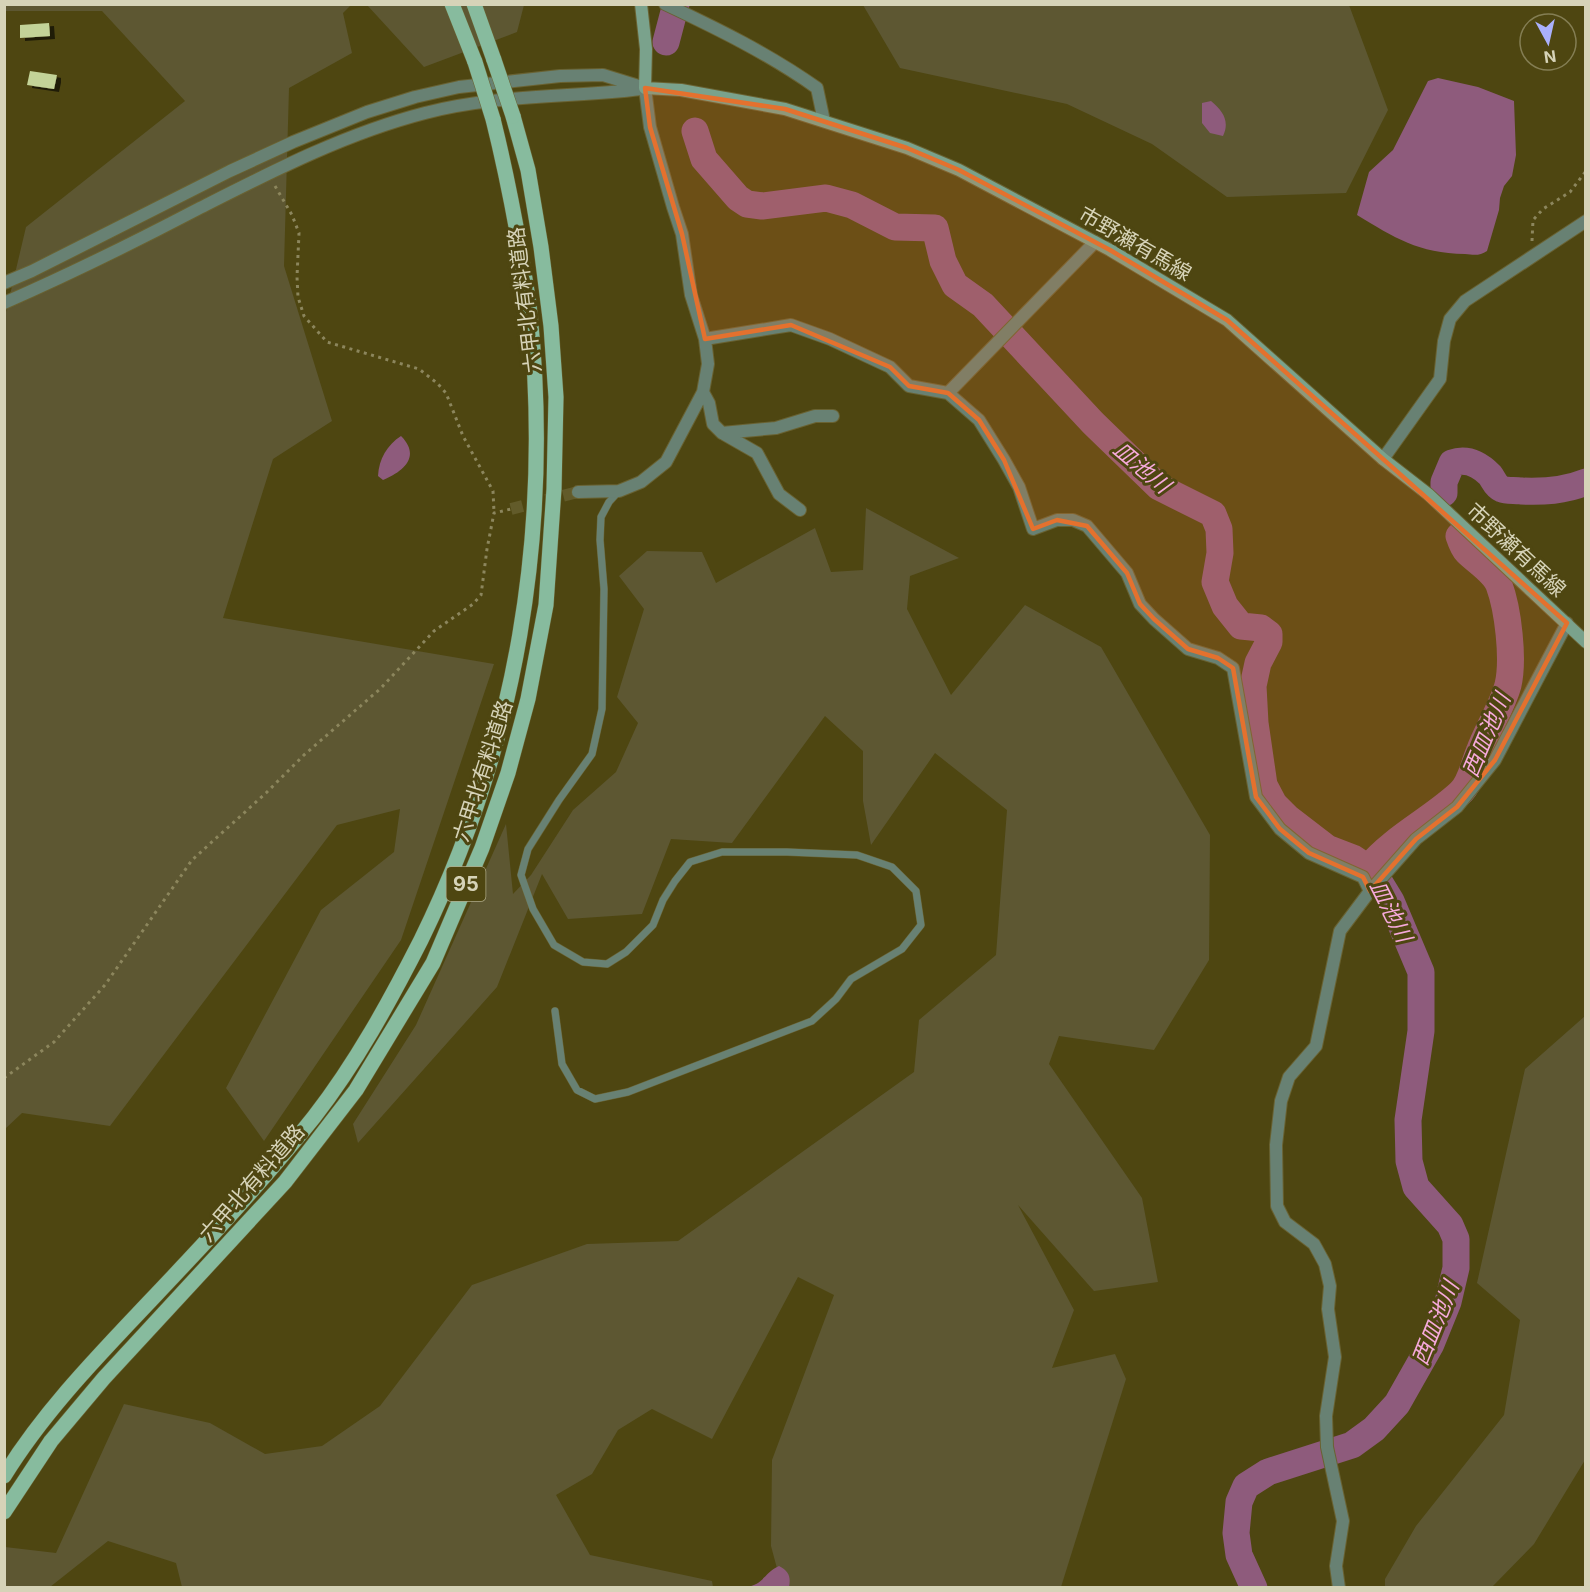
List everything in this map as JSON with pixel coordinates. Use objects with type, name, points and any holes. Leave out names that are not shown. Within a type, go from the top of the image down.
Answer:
[{"type":"main road","name":"六甲北有料道路","points":[[4,1476],[53,1408],[105,1348],[261,1181],[316,1113],[353,1060],[400,981],[435,910],[467,834],[488,774],[515,668],[532,557],[536,446],[530,311],[506,173],[493,119],[475,62],[452,4]]},
{"type":"main road","name":"六甲北有料道路","points":[[4,1512],[51,1441],[104,1378],[285,1182],[356,1090],[393,1032],[432,963],[482,848],[508,773],[528,699],[546,605],[554,489],[556,397],[551,326],[528,170],[513,116],[474,4]]},
{"type":"main road","points":[[641,4],[646,49],[645,88]]},
{"type":"main road","name":"市野瀬有馬線","points":[[645,88],[681,90],[785,109],[907,148],[959,170],[1095,242],[1227,320],[1383,459],[1428,494],[1586,642]]},
{"type":"street","points":[[665,4],[740,40],[786,66],[817,88],[824,121]]},
{"type":"street","points":[[4,283],[293,142],[349,118],[415,97],[459,87],[571,76],[603,75],[645,88]]},
{"type":"street","points":[[4,303],[75,272],[336,142],[427,112],[514,98],[610,93],[645,88]]},
{"type":"street","points":[[578,492],[619,491],[641,482],[666,462],[704,392],[708,364],[705,339],[692,295],[682,234],[650,127],[645,88]]},
{"type":"street","points":[[1383,459],[1440,379],[1444,341],[1450,319],[1465,301],[1586,221]]},
{"type":"street","points":[[948,393],[1095,242]]},
{"type":"street","points":[[705,339],[791,325],[830,339],[890,367],[909,386],[948,393],[979,420],[1018,487],[1033,529],[1057,520],[1073,520],[1087,526],[1127,573],[1140,604],[1154,619],[1188,649],[1218,658],[1233,669],[1256,797],[1287,835],[1309,852],[1363,877],[1372,890]]},
{"type":"street","points":[[704,392],[709,403],[713,424],[723,433],[757,453],[779,494],[800,510]]},
{"type":"street","points":[[723,433],[776,428],[814,416],[833,416]]},
{"type":"street","points":[[1339,1587],[1336,1566],[1343,1521],[1327,1447],[1326,1416],[1335,1357],[1328,1309],[1330,1286],[1325,1264],[1314,1244],[1285,1222],[1277,1206],[1276,1145],[1281,1101],[1289,1077],[1316,1046],[1340,931],[1416,839],[1456,807],[1495,760],[1567,623]]},
{"type":"lane","points":[[555,1011],[562,1064],[577,1090],[595,1099],[628,1092],[812,1021],[836,999],[851,979],[902,949],[921,925],[916,891],[892,867],[857,855],[722,852],[690,862],[663,900],[653,925],[626,952],[607,964],[583,962],[554,945],[532,909],[521,875],[528,849],[592,754],[602,709],[604,589],[600,540],[601,517],[609,501],[619,491]]},
{"type":"path","points":[[1533,257],[1533,220],[1543,209],[1570,192],[1586,171]]},
{"type":"path","points":[[4,1078],[54,1042],[105,985],[192,860],[266,793],[304,754],[380,689],[434,631],[482,595],[494,513],[493,491],[463,436],[446,393],[419,369],[327,342],[304,316],[298,297],[299,233],[292,215],[268,174]]},
{"type":"path","points":[[494,513],[511,509]]},
{"type":"highlighted area","points":[[645,88],[785,109],[907,148],[959,170],[1110,250],[1227,320],[1567,623],[1495,760],[1457,807],[1416,839],[1370,891],[1363,877],[1309,853],[1280,829],[1256,797],[1233,668],[1218,658],[1188,649],[1154,619],[1140,604],[1127,573],[1087,526],[1057,520],[1033,529],[1004,460],[979,420],[948,393],[909,386],[890,367],[791,325],[705,339],[682,234],[650,127]]},
{"type":"shaded area","points":[[5,5],[351,5],[343,13],[352,53],[289,88],[284,266],[332,421],[273,459],[223,618],[494,664],[401,940],[264,1141],[226,1088],[321,910],[394,852],[400,809],[337,825],[110,1126],[22,1113],[5,1129],[5,316],[26,227],[185,101],[102,11],[5,11]]},
{"type":"shaded area","points":[[367,5],[524,5],[517,32],[424,67]]},
{"type":"shaded area","points":[[863,5],[1349,5],[1388,110],[1346,193],[1227,197],[1152,144],[1067,104],[900,68]]},
{"type":"shaded area","points":[[1438,78],[1478,87],[1514,101],[1516,155],[1512,176],[1504,186],[1500,198],[1499,210],[1487,251],[1479,254],[1448,253],[1420,247],[1395,237],[1357,215],[1369,172],[1393,150],[1428,81]]},
{"type":"shaded area","points":[[1211,101],[1224,117],[1226,126],[1223,136],[1210,133],[1202,123],[1202,103]]},
{"type":"shaded area","points":[[401,436],[410,451],[410,457],[403,468],[383,480],[378,476],[382,458],[388,448]]},
{"type":"shaded area","points":[[866,508],[959,558],[910,576],[907,609],[951,695],[1025,605],[1101,647],[1210,835],[1209,960],[1154,1050],[1059,1036],[1049,1064],[1142,1198],[1158,1282],[1094,1291],[1018,1205],[1074,1310],[1052,1368],[1115,1354],[1126,1379],[1061,1587],[782,1587],[771,1546],[772,1460],[834,1295],[798,1277],[712,1439],[652,1409],[618,1430],[592,1474],[556,1495],[590,1555],[712,1581],[713,1587],[182,1587],[176,1563],[108,1541],[50,1587],[5,1588],[5,1547],[56,1553],[124,1404],[210,1423],[265,1454],[322,1446],[380,1406],[472,1285],[587,1244],[678,1241],[914,1072],[919,1020],[996,955],[1007,810],[935,753],[871,845],[863,801],[863,751],[825,716],[732,843],[671,839],[642,914],[568,919],[542,874],[497,987],[358,1143],[353,1124],[416,1025],[506,824],[513,894],[531,875],[573,810],[616,772],[638,723],[617,697],[644,609],[619,576],[647,551],[702,552],[716,583],[815,528],[831,572],[863,570]]},
{"type":"shaded area","points":[[1585,1016],[1585,1460],[1534,1544],[1492,1587],[1385,1587],[1385,1579],[1416,1526],[1504,1415],[1520,1320],[1477,1283],[1525,1069]]},
{"type":"shaded area","points":[[779,1566],[789,1575],[789,1587],[746,1587],[756,1584]]},
{"type":"building","points":[[49,23],[50,36],[20,38],[20,25]]},
{"type":"building","points":[[30,71],[57,75],[54,89],[27,85]]},
{"type":"waterway","name":"皿池川","points":[[666,42],[676,4]]},
{"type":"waterway","name":"皿池川","points":[[695,131],[704,159],[738,198],[747,204],[762,206],[826,198],[852,205],[895,227],[935,228],[943,261],[955,285],[983,305],[1093,423],[1159,487],[1213,514],[1219,529],[1220,553],[1215,582],[1225,606],[1241,626],[1261,628],[1269,634],[1269,642],[1258,663],[1253,686],[1255,723],[1264,785],[1274,804],[1288,818],[1327,848],[1353,858],[1368,868],[1391,901],[1421,972],[1421,1031],[1408,1120],[1409,1161],[1416,1187],[1450,1225],[1456,1239],[1456,1268],[1448,1302],[1431,1344],[1397,1404],[1374,1429],[1352,1445],[1268,1472],[1246,1486],[1239,1502],[1236,1533],[1239,1555],[1254,1588]]},
{"type":"waterway","name":"西皿池川","points":[[1444,493],[1444,482],[1452,463],[1462,461],[1481,468],[1498,486],[1506,490],[1554,490],[1586,482]]},
{"type":"waterway","name":"西皿池川","points":[[1368,868],[1389,847],[1449,803],[1464,789],[1508,685],[1509,634],[1499,585],[1489,571],[1466,550],[1459,536]]},
{"type":"tunnel","points":[[511,509],[578,492]]}]
